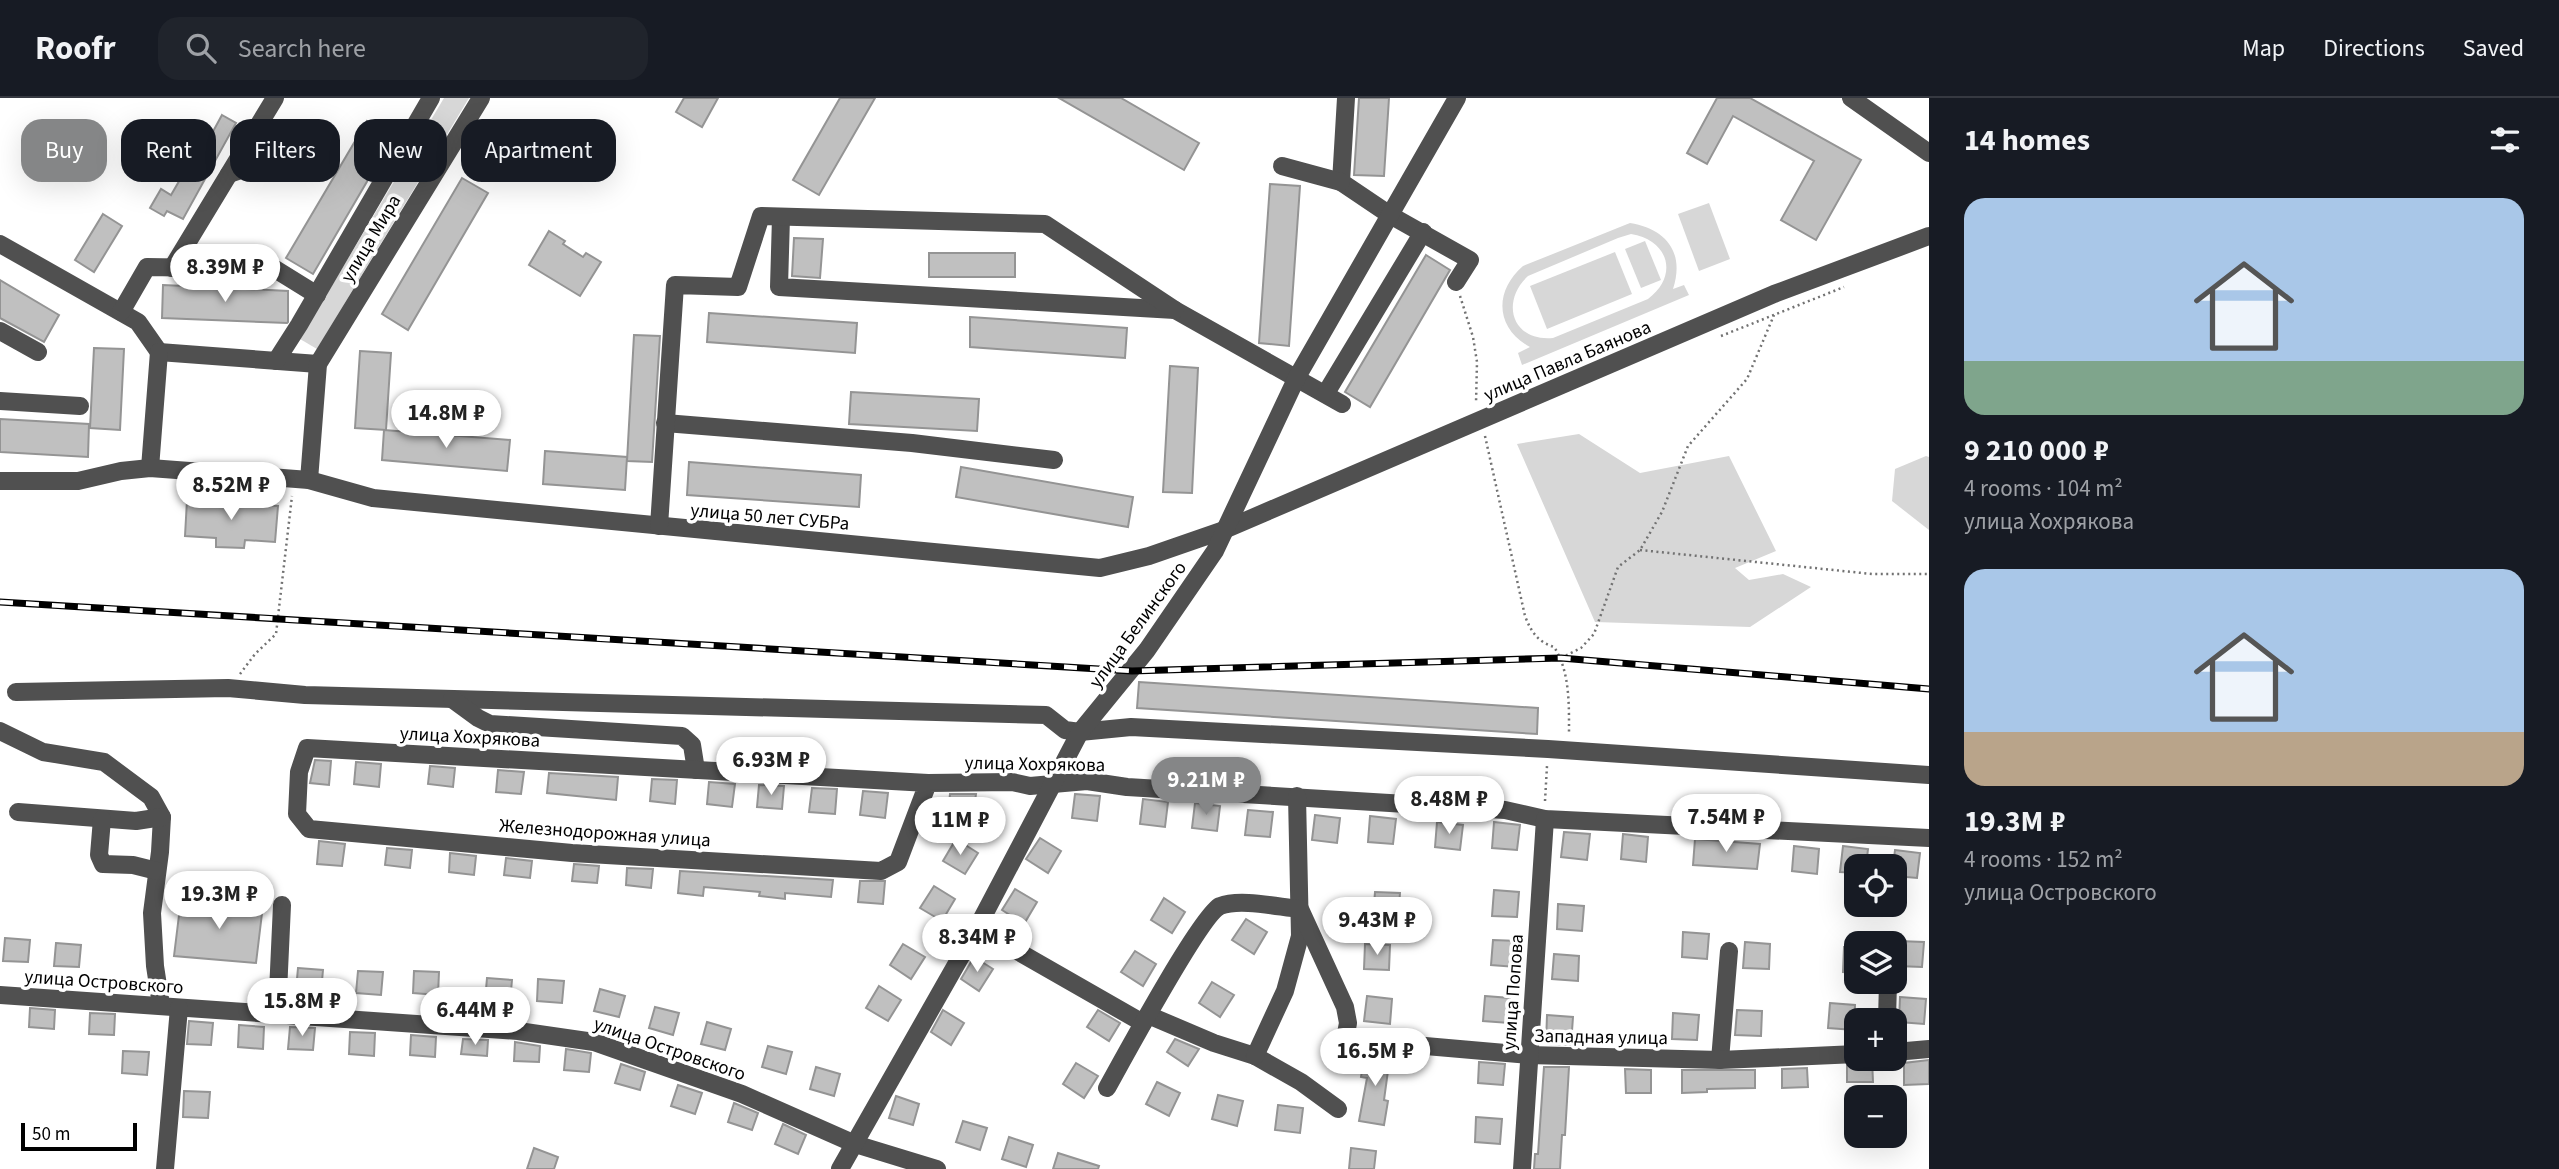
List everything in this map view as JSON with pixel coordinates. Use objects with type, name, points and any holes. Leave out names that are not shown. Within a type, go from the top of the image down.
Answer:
[{"type":"street","points":[[172,268],[275,98]]},
{"type":"street","name":"улица Мира","points":[[276,361],[431,98]]},
{"type":"street","name":"улица Мира","points":[[318,364],[481,98]]},
{"type":"street","points":[[1341,182],[1346,98]]},
{"type":"street","name":"улица Белинского","points":[[840,1169],[977,928],[1080,733],[1147,650],[1215,551],[1297,377],[1457,98]]},
{"type":"street","points":[[1851,98],[1929,153]]},
{"type":"street","points":[[1282,166],[1341,182],[1390,215],[1471,260],[1456,282]]},
{"type":"street","points":[[659,526],[675,285],[738,287],[761,216],[1045,223],[1175,310],[1342,404]]},
{"type":"street","points":[[781,217],[779,287],[1175,310]]},
{"type":"street","points":[[1326,393],[1423,232]]},
{"type":"street","name":"улица Павла Баянова","points":[[1224,530],[1774,294],[1929,236]]},
{"type":"street","points":[[0,244],[138,322],[159,352],[150,468],[121,471],[78,481],[0,481]]},
{"type":"street","points":[[121,312],[147,267],[275,268],[317,295]]},
{"type":"street","points":[[0,331],[38,352]]},
{"type":"street","points":[[159,352],[318,364],[301,480]]},
{"type":"street","points":[[0,401],[80,406]]},
{"type":"street","points":[[666,423],[912,443],[1054,460]]},
{"type":"street","name":"улица 50 лет СУБРа","points":[[150,468],[301,480],[373,498],[1100,568],[1149,556],[1224,530]]},
{"type":"street","points":[[16,692],[228,688],[305,695],[1046,715],[1065,730],[1080,733],[1131,727],[1569,750],[1929,775]]},
{"type":"street","points":[[452,699],[490,724],[682,736],[692,745],[696,770]]},
{"type":"street","points":[[0,732],[43,752],[104,762],[150,797],[162,817],[152,913],[155,966],[170,1006],[165,1169]]},
{"type":"street","name":"улица Хохрякова","points":[[307,748],[928,783],[1012,782],[1030,786],[1087,781],[1127,787],[1505,810],[1545,819],[1929,838]]},
{"type":"street","name":"Железнодорожная улица","points":[[307,748],[299,772],[298,814],[309,828],[572,853],[881,871],[898,862],[928,783]]},
{"type":"street","points":[[1255,1056],[1284,991],[1300,936],[1297,796]]},
{"type":"street","points":[[18,812],[136,821],[162,817]]},
{"type":"street","points":[[102,819],[99,855],[103,864],[133,865],[158,871]]},
{"type":"street","name":"улица Попова","points":[[1522,1169],[1545,819]]},
{"type":"street","points":[[1107,1088],[1145,1019],[1204,924],[1218,907],[1236,902],[1300,909]]},
{"type":"street","points":[[277,1014],[282,905]]},
{"type":"street","name":"Западная улица","points":[[1300,909],[1345,1007],[1348,1023],[1345,1039],[1528,1055],[1720,1060],[1844,1055]]},
{"type":"street","points":[[977,928],[1145,1019],[1255,1056],[1301,1082],[1338,1109]]},
{"type":"street","points":[[1720,1060],[1729,951]]},
{"type":"street","name":"улица Островского","points":[[0,995],[518,1031],[594,1042],[742,1094],[855,1144],[937,1169]]},
{"type":"street","points":[[1907,1051],[1929,1049]]},
{"type":"path","points":[[1456,282],[1473,337],[1477,362],[1476,401],[1525,616],[1530,630],[1544,644],[1554,647],[1562,658],[1569,700],[1569,750]]},
{"type":"path","points":[[1562,658],[1581,648],[1594,634],[1618,567],[1640,550],[1662,512],[1688,446],[1747,379],[1774,314],[1774,294]]},
{"type":"path","points":[[228,688],[255,654],[276,634],[301,480]]},
{"type":"path","points":[[1640,550],[1872,574],[1929,574]]},
{"type":"path","points":[[1545,819],[1548,749]]},
{"type":"shaded area","points":[[444,98],[469,98],[447,134],[447,119],[431,119]]},
{"type":"shaded area","points":[[394,182],[418,182],[317,349],[300,339]]},
{"type":"shaded area","points":[[1709,203],[1730,259],[1699,271],[1678,214]]},
{"type":"shaded area","points":[[1630,223],[1654,231],[1670,244],[1676,264],[1673,289],[1684,285],[1689,295],[1522,365],[1518,353],[1530,347],[1510,330],[1502,309],[1507,287],[1523,266]],"holes":[[[1631,234],[1654,243],[1661,251],[1666,270],[1658,290],[1648,299],[1553,338],[1539,338],[1520,327],[1515,318],[1514,297],[1528,276],[1618,238]]]},
{"type":"shaded area","points":[[1645,241],[1661,280],[1641,288],[1625,249]]},
{"type":"shaded area","points":[[1615,252],[1632,294],[1547,329],[1530,286]]},
{"type":"shaded area","points":[[1579,434],[1640,473],[1729,456],[1776,551],[1735,568],[1749,580],[1783,574],[1811,587],[1750,627],[1595,622],[1517,444]]},
{"type":"shaded area","points":[[1929,457],[1929,530],[1892,501],[1895,469]]},
{"type":"building","points":[[684,98],[718,98],[702,127],[676,112]]},
{"type":"building","points":[[840,98],[875,98],[819,195],[793,180]]},
{"type":"building","points":[[1059,98],[1121,98],[1199,143],[1184,170]]},
{"type":"building","points":[[1359,98],[1389,98],[1384,176],[1354,175]]},
{"type":"building","points":[[1717,98],[1750,98],[1861,160],[1816,240],[1781,220],[1814,161],[1733,116],[1707,164],[1687,153]]},
{"type":"building","points":[[222,115],[230,120],[230,134],[216,159],[216,126]]},
{"type":"building","points":[[354,143],[354,182],[367,182],[313,274],[286,258],[331,182],[340,182],[340,167]]},
{"type":"building","points":[[461,180],[488,193],[408,330],[382,314]]},
{"type":"building","points":[[179,182],[203,182],[183,219],[167,211],[164,216],[150,208],[161,189],[171,195]]},
{"type":"building","points":[[1270,184],[1300,186],[1289,346],[1259,343]]},
{"type":"building","points":[[103,214],[122,226],[94,272],[75,260]]},
{"type":"building","points":[[549,231],[583,257],[586,253],[601,262],[580,296],[529,265]]},
{"type":"building","points":[[794,238],[823,239],[820,278],[792,276]]},
{"type":"building","points":[[929,253],[1015,253],[1015,277],[929,277]]},
{"type":"building","points":[[1426,255],[1450,270],[1370,407],[1345,392]]},
{"type":"building","points":[[0,280],[59,315],[44,342],[0,318]]},
{"type":"building","points":[[163,285],[288,291],[288,322],[162,318]]},
{"type":"building","points":[[709,313],[857,323],[855,353],[707,342]]},
{"type":"building","points":[[970,317],[1127,328],[1125,358],[970,347]]},
{"type":"building","points":[[634,335],[660,336],[652,462],[627,461]]},
{"type":"building","points":[[94,348],[124,349],[120,430],[90,428]]},
{"type":"building","points":[[360,351],[391,353],[386,430],[355,428]]},
{"type":"building","points":[[1170,366],[1198,368],[1192,493],[1163,492]]},
{"type":"building","points":[[851,392],[979,399],[977,431],[849,424]]},
{"type":"building","points":[[0,419],[89,424],[88,457],[0,452]]},
{"type":"building","points":[[384,430],[510,440],[507,471],[382,460]]},
{"type":"building","points":[[545,451],[627,457],[625,490],[543,484]]},
{"type":"building","points":[[689,462],[861,475],[859,507],[687,495]]},
{"type":"building","points":[[961,467],[1133,497],[1128,527],[956,497]]},
{"type":"building","points":[[187,500],[278,506],[275,542],[245,540],[244,548],[216,547],[216,538],[185,536]]},
{"type":"building","points":[[1139,682],[1538,708],[1537,734],[1137,708]]},
{"type":"building","points":[[315,760],[331,761],[329,785],[310,783]]},
{"type":"building","points":[[356,762],[381,764],[379,787],[354,784]]},
{"type":"building","points":[[430,766],[455,768],[453,787],[428,784]]},
{"type":"building","points":[[498,770],[524,772],[521,794],[496,792]]},
{"type":"building","points":[[549,773],[618,777],[616,800],[547,793]]},
{"type":"building","points":[[652,779],[677,780],[675,804],[650,801]]},
{"type":"building","points":[[709,782],[735,784],[732,807],[707,804]]},
{"type":"building","points":[[759,785],[784,786],[782,809],[757,807]]},
{"type":"building","points":[[812,788],[837,789],[835,814],[809,812]]},
{"type":"building","points":[[863,791],[888,793],[885,818],[860,815]]},
{"type":"building","points":[[950,794],[976,794],[973,816],[948,813]]},
{"type":"building","points":[[1075,794],[1100,796],[1097,821],[1072,818]]},
{"type":"building","points":[[1143,799],[1168,802],[1165,827],[1140,824]]},
{"type":"building","points":[[1195,803],[1220,806],[1217,831],[1192,828]]},
{"type":"building","points":[[1248,810],[1273,812],[1270,837],[1245,835]]},
{"type":"building","points":[[1315,815],[1340,818],[1337,843],[1312,840]]},
{"type":"building","points":[[1370,816],[1396,819],[1393,844],[1368,842]]},
{"type":"building","points":[[1437,822],[1463,825],[1460,850],[1435,847]]},
{"type":"building","points":[[1494,822],[1520,825],[1517,850],[1492,848]]},
{"type":"building","points":[[1564,832],[1590,834],[1587,860],[1561,857]]},
{"type":"building","points":[[1623,834],[1648,837],[1646,862],[1621,859]]},
{"type":"building","points":[[1040,838],[1061,851],[1048,873],[1026,859]]},
{"type":"building","points":[[956,839],[978,853],[965,874],[943,861]]},
{"type":"building","points":[[1695,839],[1760,844],[1757,869],[1693,865]]},
{"type":"building","points":[[319,841],[345,844],[342,866],[317,864]]},
{"type":"building","points":[[1794,846],[1819,849],[1817,874],[1792,871]]},
{"type":"building","points":[[1843,846],[1868,849],[1867,854],[1844,854],[1844,872],[1840,872]]},
{"type":"building","points":[[387,848],[412,850],[410,868],[385,865]]},
{"type":"building","points":[[1895,850],[1920,853],[1917,878],[1907,877],[1907,854],[1894,854]]},
{"type":"building","points":[[450,853],[476,856],[474,875],[449,872]]},
{"type":"building","points":[[506,858],[532,861],[530,878],[504,875]]},
{"type":"building","points":[[574,864],[599,866],[597,883],[572,881]]},
{"type":"building","points":[[627,868],[653,869],[651,888],[626,885]]},
{"type":"building","points":[[680,871],[833,880],[831,897],[785,893],[785,899],[759,896],[760,892],[704,887],[703,896],[678,893]]},
{"type":"building","points":[[860,881],[885,881],[883,904],[858,902]]},
{"type":"building","points":[[934,886],[955,899],[942,921],[920,908]]},
{"type":"building","points":[[1015,889],[1037,902],[1024,924],[1002,910]]},
{"type":"building","points":[[1494,890],[1519,892],[1517,917],[1492,916]]},
{"type":"building","points":[[1375,892],[1400,893],[1398,919],[1373,917]]},
{"type":"building","points":[[1164,898],[1185,912],[1172,933],[1151,920]]},
{"type":"building","points":[[181,899],[263,905],[256,963],[174,956]]},
{"type":"building","points":[[1558,904],[1584,906],[1582,931],[1557,929]]},
{"type":"building","points":[[1246,919],[1267,932],[1254,954],[1232,940]]},
{"type":"building","points":[[1683,932],[1709,934],[1707,959],[1682,957]]},
{"type":"building","points":[[5,938],[30,940],[28,962],[3,961]]},
{"type":"building","points":[[1493,940],[1518,941],[1516,967],[1491,965]]},
{"type":"building","points":[[1907,941],[1924,942],[1922,967],[1907,966]]},
{"type":"building","points":[[1745,942],[1770,944],[1769,969],[1743,968]]},
{"type":"building","points":[[56,943],[81,945],[79,967],[54,966]]},
{"type":"building","points":[[903,944],[925,957],[911,979],[890,965]]},
{"type":"building","points":[[1365,944],[1390,945],[1389,970],[1364,969]]},
{"type":"building","points":[[1135,951],[1156,964],[1143,986],[1121,972]]},
{"type":"building","points":[[1554,954],[1579,956],[1578,981],[1552,979]]},
{"type":"building","points":[[974,957],[993,969],[979,991],[961,979]]},
{"type":"building","points":[[298,968],[323,970],[321,992],[296,990]]},
{"type":"building","points":[[358,971],[383,972],[381,995],[356,993]]},
{"type":"building","points":[[414,971],[439,972],[438,995],[413,993]]},
{"type":"building","points":[[487,978],[512,980],[510,1002],[485,1001]]},
{"type":"building","points":[[538,979],[564,981],[562,1003],[537,1001]]},
{"type":"building","points":[[1212,982],[1234,995],[1220,1017],[1199,1003]]},
{"type":"building","points":[[879,986],[901,1000],[888,1021],[866,1008]]},
{"type":"building","points":[[600,989],[625,996],[619,1017],[594,1011]]},
{"type":"building","points":[[1367,996],[1392,999],[1390,1024],[1364,1021]]},
{"type":"building","points":[[1485,996],[1510,998],[1509,1023],[1483,1021]]},
{"type":"building","points":[[1900,997],[1926,999],[1924,1024],[1907,1023],[1907,1008],[1900,1008]]},
{"type":"building","points":[[1830,1003],[1855,1005],[1855,1008],[1844,1008],[1844,1029],[1828,1028]]},
{"type":"building","points":[[655,1007],[679,1013],[673,1035],[649,1028]]},
{"type":"building","points":[[30,1008],[55,1010],[54,1029],[29,1027]]},
{"type":"building","points":[[943,1010],[964,1023],[951,1045],[931,1032]]},
{"type":"building","points":[[1098,1010],[1120,1023],[1109,1041],[1087,1027]]},
{"type":"building","points":[[1737,1010],[1762,1011],[1761,1036],[1735,1035]]},
{"type":"building","points":[[90,1013],[115,1014],[114,1035],[89,1034]]},
{"type":"building","points":[[1673,1013],[1699,1015],[1697,1040],[1672,1039]]},
{"type":"building","points":[[1547,1015],[1573,1017],[1571,1045],[1546,1044]]},
{"type":"building","points":[[189,1021],[213,1023],[211,1045],[187,1044]]},
{"type":"building","points":[[707,1022],[731,1029],[725,1050],[701,1044]]},
{"type":"building","points":[[239,1025],[264,1027],[263,1049],[238,1047]]},
{"type":"building","points":[[290,1027],[315,1028],[313,1050],[288,1049]]},
{"type":"building","points":[[350,1032],[375,1033],[374,1056],[349,1054]]},
{"type":"building","points":[[411,1035],[436,1037],[435,1057],[410,1055]]},
{"type":"building","points":[[463,1039],[488,1040],[487,1056],[461,1054]]},
{"type":"building","points":[[1175,1039],[1199,1049],[1188,1066],[1167,1052]]},
{"type":"building","points":[[515,1042],[540,1046],[539,1062],[514,1061]]},
{"type":"building","points":[[768,1046],[792,1052],[786,1074],[762,1067]]},
{"type":"building","points":[[566,1049],[591,1053],[589,1072],[564,1070]]},
{"type":"building","points":[[123,1051],[149,1052],[147,1075],[122,1073]]},
{"type":"building","points":[[1365,1052],[1390,1056],[1384,1100],[1388,1101],[1384,1125],[1359,1121],[1367,1078],[1361,1077]]},
{"type":"building","points":[[1929,1060],[1929,1084],[1904,1085],[1907,1063]]},
{"type":"building","points":[[1479,1062],[1505,1064],[1503,1085],[1478,1083]]},
{"type":"building","points":[[1076,1063],[1098,1076],[1084,1098],[1063,1084]]},
{"type":"building","points":[[621,1064],[645,1072],[640,1090],[615,1083]]},
{"type":"building","points":[[816,1067],[840,1074],[834,1096],[810,1089]]},
{"type":"building","points":[[1544,1067],[1569,1067],[1560,1169],[1534,1169],[1535,1154],[1538,1154]]},
{"type":"building","points":[[1807,1068],[1808,1087],[1782,1088],[1782,1069]]},
{"type":"building","points":[[1625,1069],[1651,1070],[1651,1093],[1626,1093]]},
{"type":"building","points":[[1682,1070],[1755,1070],[1755,1088],[1707,1089],[1707,1092],[1682,1093]]},
{"type":"building","points":[[1847,1071],[1873,1071],[1873,1082],[1847,1082]]},
{"type":"building","points":[[1157,1082],[1180,1093],[1169,1116],[1146,1104]]},
{"type":"building","points":[[678,1085],[702,1093],[695,1114],[671,1106]]},
{"type":"building","points":[[184,1091],[210,1092],[208,1118],[183,1117]]},
{"type":"building","points":[[1218,1095],[1243,1101],[1237,1126],[1212,1119]]},
{"type":"building","points":[[896,1096],[919,1104],[913,1125],[889,1118]]},
{"type":"building","points":[[734,1103],[758,1113],[752,1130],[728,1122]]},
{"type":"building","points":[[1278,1105],[1303,1108],[1300,1133],[1275,1130]]},
{"type":"building","points":[[1476,1117],[1502,1119],[1500,1144],[1475,1142]]},
{"type":"building","points":[[963,1121],[987,1128],[980,1150],[956,1142]]},
{"type":"building","points":[[783,1124],[806,1135],[798,1154],[775,1144]]},
{"type":"building","points":[[1009,1137],[1033,1145],[1026,1167],[1002,1159]]},
{"type":"building","points":[[534,1148],[558,1157],[554,1169],[527,1169]]},
{"type":"building","points":[[1351,1148],[1376,1151],[1374,1169],[1349,1169]]},
{"type":"building","points":[[1058,1153],[1099,1166],[1098,1169],[1053,1169]]},
{"type":"railway","points":[[0,602],[1132,671],[1561,658],[1929,689]]}]
